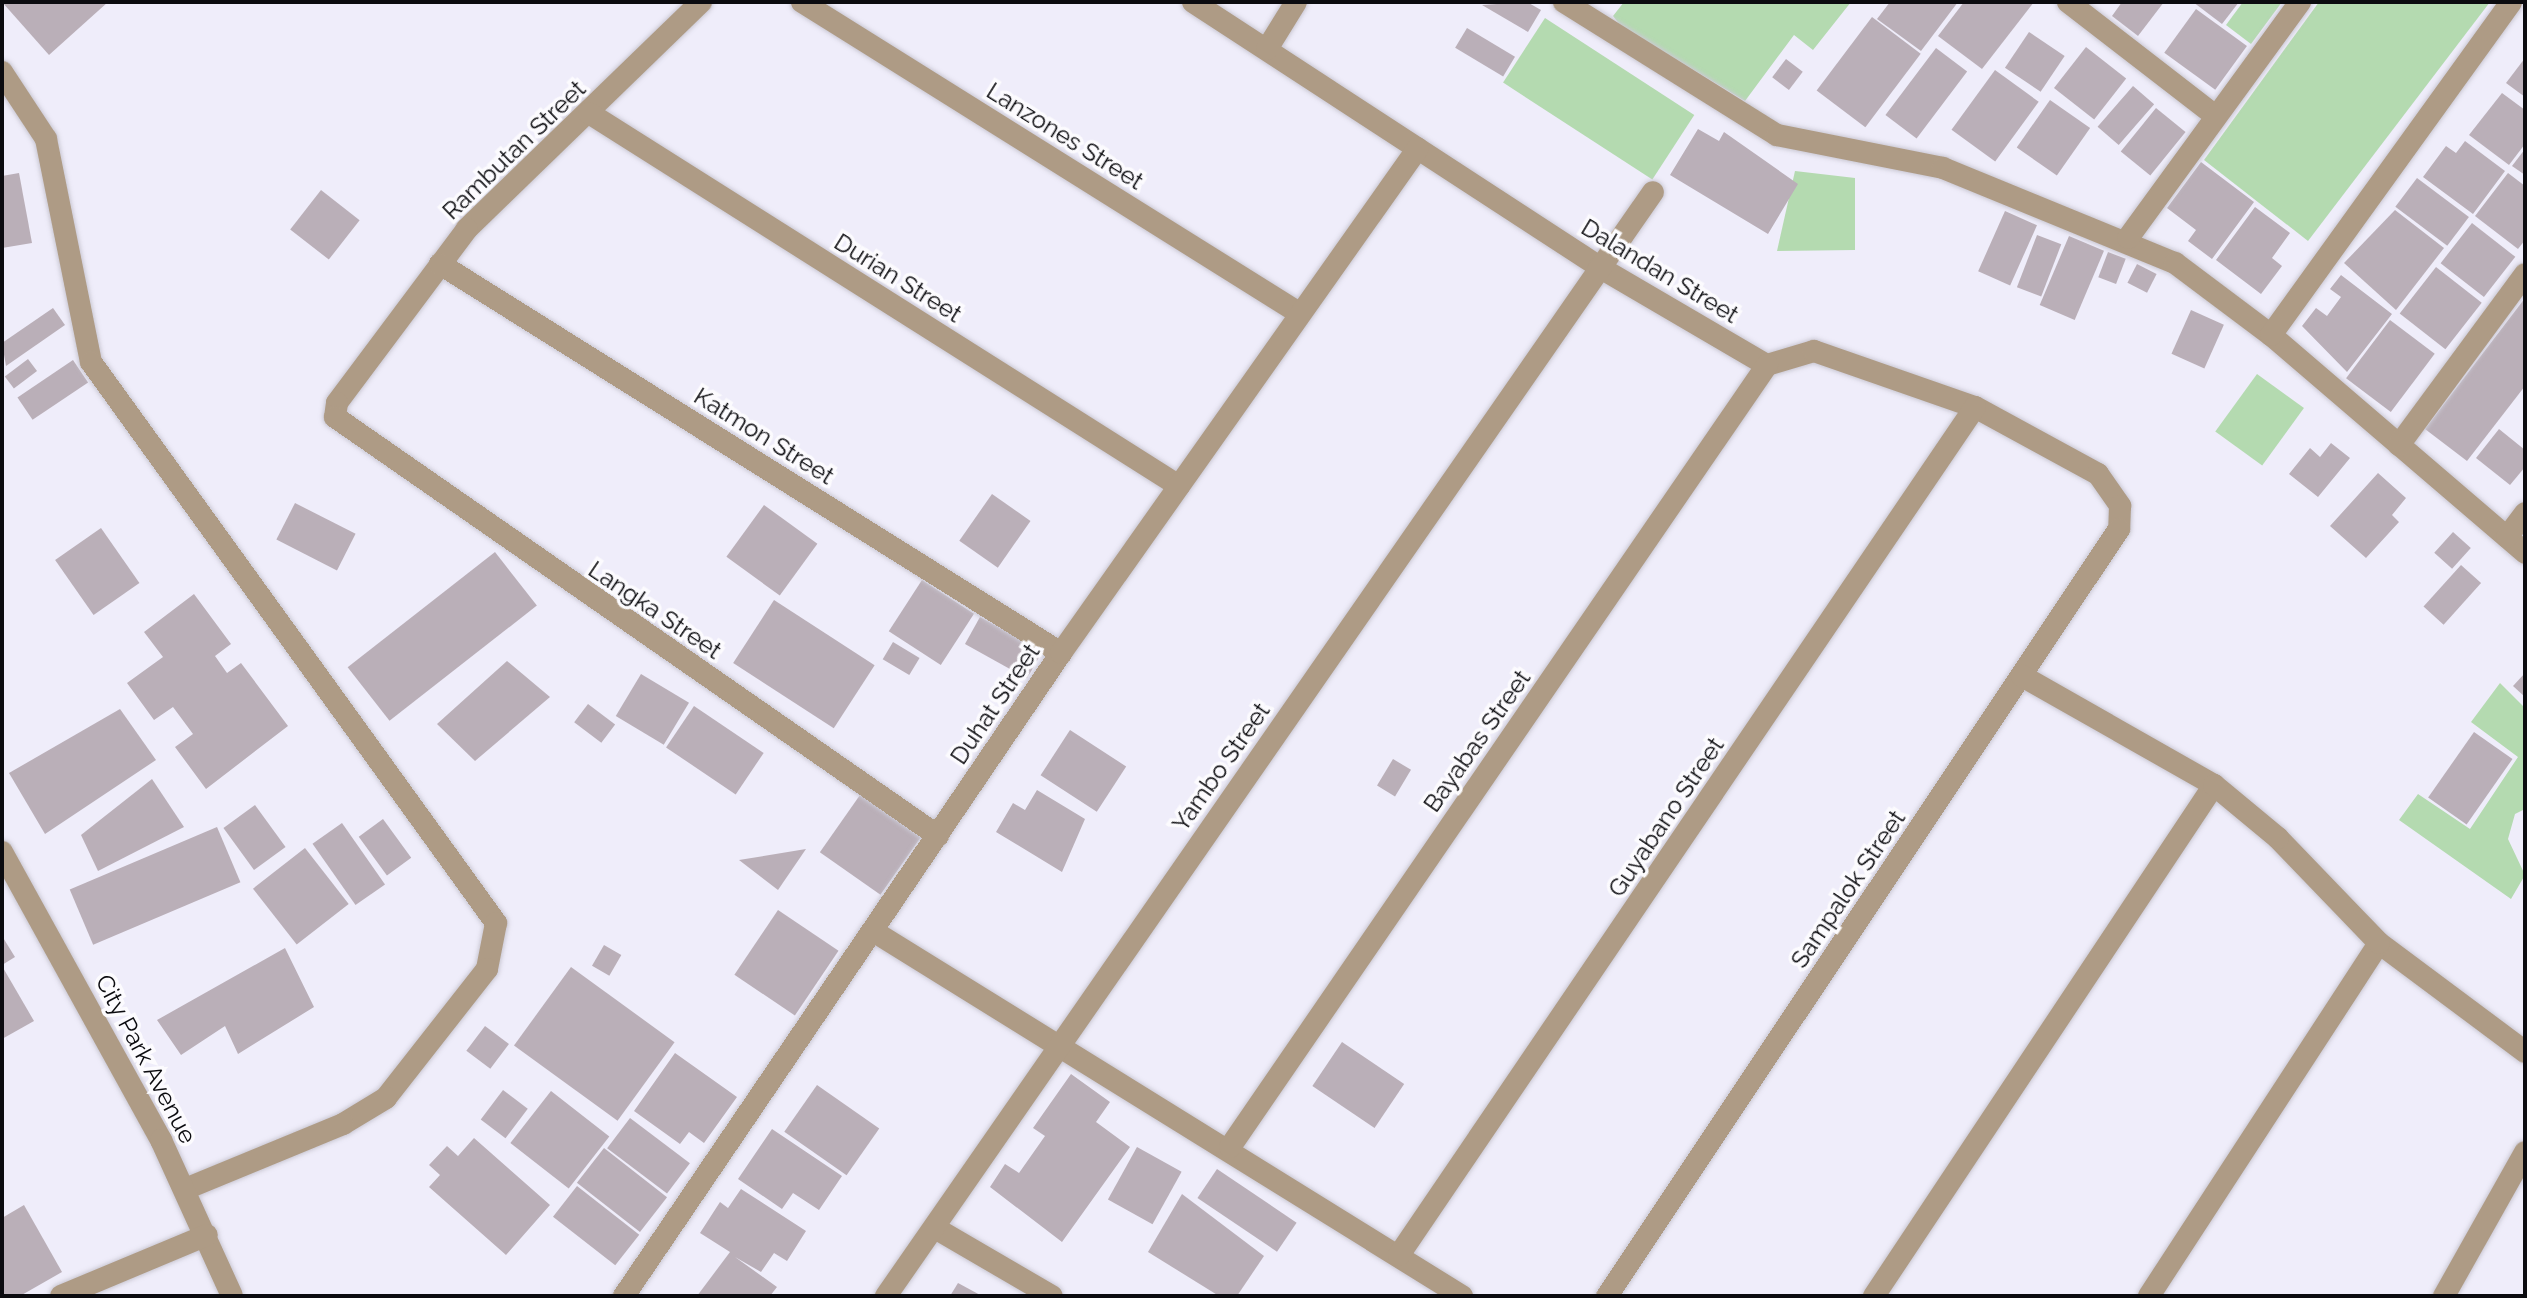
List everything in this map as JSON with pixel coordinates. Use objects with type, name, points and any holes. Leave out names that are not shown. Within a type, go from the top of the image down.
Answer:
[{"type":"street","name":"Rambutan Street","points":[[343,428],[337,403],[440,264],[494,199],[589,113],[701,2]]},
{"type":"street","name":"Lanzones Street","points":[[802,2],[1299,313]]},
{"type":"street","name":"Dalandan Street","points":[[1193,2],[1599,267],[1767,365]]},
{"type":"street","points":[[1267,49],[1296,2]]},
{"type":"street","points":[[1564,2],[1777,135],[1911,158],[2128,238],[2271,335],[2525,553]]},
{"type":"street","points":[[2068,2],[2214,115]]},
{"type":"street","points":[[2128,238],[2214,115],[2300,2]]},
{"type":"street","points":[[2271,335],[2511,2]]},
{"type":"street","points":[[2,72],[46,139],[91,362],[496,923],[487,969],[386,1098],[343,1124],[185,1189]]},
{"type":"street","name":"Durian Street","points":[[589,113],[1179,486]]},
{"type":"street","name":"Duhat Street","points":[[624,1296],[1061,653],[1418,148]]},
{"type":"street","name":"Yambo Street","points":[[886,1296],[1653,192]]},
{"type":"street","name":"Katmon Street","points":[[440,264],[1061,653]]},
{"type":"street","points":[[2399,445],[2525,274]]},
{"type":"street","points":[[1767,365],[1814,351],[1975,407]]},
{"type":"street","name":"Bayabas Street","points":[[1230,1147],[1767,365]]},
{"type":"street","name":"Sampalok Street","points":[[1607,1296],[2119,529],[2120,506],[2098,474],[1975,407]]},
{"type":"street","name":"Guyabano Street","points":[[1399,1255],[1975,407]]},
{"type":"street","name":"Langka Street","points":[[343,428],[938,836]]},
{"type":"street","points":[[2507,537],[2525,513]]},
{"type":"street","points":[[2022,676],[2214,785],[2278,838],[2379,943],[2525,1052]]},
{"type":"street","points":[[1874,1296],[2214,785]]},
{"type":"street","name":"City Park Avenue","points":[[2,852],[185,1189],[232,1296]]},
{"type":"street","points":[[873,931],[1230,1147],[1462,1296]]},
{"type":"street","points":[[2149,1296],[2379,943]]},
{"type":"street","points":[[2444,1296],[2525,1152]]},
{"type":"street","points":[[935,1228],[1052,1296]]},
{"type":"street","points":[[61,1296],[207,1235]]},
{"type":"green space","points":[[1624,2],[1851,2],[1813,50],[1794,35],[1745,101],[1620,25],[1613,16]]},
{"type":"green space","points":[[2243,2],[2282,2],[2251,44],[2226,25]]},
{"type":"green space","points":[[2319,2],[2490,2],[2308,241],[2204,160]]},
{"type":"green space","points":[[1545,18],[1694,115],[1652,180],[1503,83]]},
{"type":"green space","points":[[1795,171],[1855,178],[1855,250],[1777,251]]},
{"type":"green space","points":[[2257,374],[2304,408],[2262,466],[2215,431]]},
{"type":"green space","points":[[2500,683],[2525,708],[2525,809],[2515,814],[2508,839],[2525,875],[2511,899],[2399,820],[2418,794],[2470,829],[2518,757],[2471,722]]},
{"type":"building","points":[[2,2],[108,2],[49,55]]},
{"type":"building","points":[[1527,2],[1541,10],[1528,32],[1482,5]]},
{"type":"building","points":[[1890,2],[1958,2],[1921,51],[1877,19]]},
{"type":"building","points":[[1964,2],[2034,2],[1982,69],[1938,36]]},
{"type":"building","points":[[2122,2],[2164,2],[2138,36],[2112,16]]},
{"type":"building","points":[[2193,2],[2239,2],[2222,24]]},
{"type":"building","points":[[2196,9],[2247,46],[2215,90],[2164,53]]},
{"type":"building","points":[[1872,17],[1921,54],[1865,127],[1817,90]]},
{"type":"building","points":[[1467,28],[1515,57],[1503,77],[1455,48]]},
{"type":"building","points":[[2029,32],[2065,56],[2041,92],[2005,68]]},
{"type":"building","points":[[2086,47],[2126,78],[2094,119],[2054,88]]},
{"type":"building","points":[[1936,48],[1967,71],[1917,139],[1885,115]]},
{"type":"building","points":[[2525,58],[2525,97],[2506,83]]},
{"type":"building","points":[[1786,59],[1803,72],[1789,90],[1772,77]]},
{"type":"building","points":[[1995,70],[2039,102],[1995,162],[1952,130]]},
{"type":"building","points":[[2133,86],[2154,104],[2119,145],[2098,127]]},
{"type":"building","points":[[2502,93],[2525,110],[2525,144],[2509,165],[2469,135]]},
{"type":"building","points":[[2050,100],[2090,128],[2057,176],[2017,148]]},
{"type":"building","points":[[2156,108],[2186,132],[2150,175],[2121,152]]},
{"type":"building","points":[[1698,129],[1719,141],[1724,132],[1798,184],[1768,234],[1670,175]]},
{"type":"building","points":[[2465,141],[2505,171],[2473,214],[2423,177],[2446,146],[2456,153]]},
{"type":"building","points":[[2525,149],[2525,175],[2512,166]]},
{"type":"building","points":[[2201,162],[2254,202],[2212,259],[2188,241],[2196,230],[2167,208]]},
{"type":"building","points":[[19,173],[32,243],[2,248],[2,176]]},
{"type":"building","points":[[2508,173],[2525,186],[2525,240],[2518,249],[2475,216]]},
{"type":"building","points":[[2417,178],[2469,217],[2447,246],[2395,207]]},
{"type":"building","points":[[321,190],[360,220],[329,260],[290,229]]},
{"type":"building","points":[[2255,207],[2290,233],[2272,258],[2282,266],[2261,294],[2216,260]]},
{"type":"building","points":[[2395,210],[2444,248],[2396,310],[2344,263]]},
{"type":"building","points":[[2005,211],[2037,225],[2010,286],[1978,271]]},
{"type":"building","points":[[2472,223],[2515,257],[2484,297],[2441,263]]},
{"type":"building","points":[[2037,235],[2061,244],[2041,297],[2017,287]]},
{"type":"building","points":[[2069,236],[2104,251],[2075,320],[2040,305]]},
{"type":"building","points":[[2108,252],[2126,259],[2116,284],[2098,277]]},
{"type":"building","points":[[2137,264],[2157,274],[2147,293],[2127,283]]},
{"type":"building","points":[[2436,267],[2482,303],[2445,349],[2400,313]]},
{"type":"building","points":[[2341,275],[2392,314],[2347,372],[2302,326],[2316,308],[2327,316],[2341,297],[2330,289]]},
{"type":"building","points":[[2525,298],[2525,386],[2467,461],[2425,429]]},
{"type":"building","points":[[53,308],[65,325],[6,366],[2,343]]},
{"type":"building","points":[[2191,310],[2224,325],[2204,368],[2171,354]]},
{"type":"building","points":[[2390,320],[2435,354],[2391,412],[2346,378]]},
{"type":"building","points":[[28,359],[37,371],[14,388],[5,376]]},
{"type":"building","points":[[73,360],[88,382],[33,420],[17,397]]},
{"type":"building","points":[[2499,429],[2525,450],[2525,467],[2510,485],[2476,458]]},
{"type":"building","points":[[2331,443],[2350,458],[2318,497],[2289,474],[2310,448],[2320,457]]},
{"type":"building","points":[[2378,473],[2406,498],[2392,515],[2399,522],[2366,558],[2330,526]]},
{"type":"building","points":[[992,494],[1031,521],[998,568],[959,541]]},
{"type":"building","points":[[295,503],[356,534],[337,570],[276,540]]},
{"type":"building","points":[[764,505],[817,544],[780,596],[726,557]]},
{"type":"building","points":[[101,528],[139,583],[94,615],[55,560]]},
{"type":"building","points":[[2453,532],[2471,548],[2452,569],[2434,553]]},
{"type":"building","points":[[495,552],[537,606],[390,721],[348,667]]},
{"type":"building","points":[[2461,565],[2481,583],[2444,625],[2424,607]]},
{"type":"building","points":[[922,580],[974,614],[941,665],[889,631]]},
{"type":"building","points":[[194,594],[231,644],[215,656],[227,673],[241,663],[288,726],[206,789],[175,747],[193,734],[173,707],[154,720],[127,683],[163,657],[144,632]]},
{"type":"building","points":[[774,600],[875,665],[834,728],[733,663]]},
{"type":"building","points":[[980,617],[1042,651],[1027,679],[965,644]]},
{"type":"building","points":[[893,642],[920,658],[909,675],[883,659]]},
{"type":"building","points":[[507,661],[550,697],[475,761],[437,724]]},
{"type":"building","points":[[2525,673],[2525,697],[2513,686]]},
{"type":"building","points":[[641,674],[689,703],[664,745],[616,716]]},
{"type":"building","points":[[588,704],[615,724],[601,743],[574,722]]},
{"type":"building","points":[[694,706],[764,753],[736,794],[666,747]]},
{"type":"building","points":[[120,709],[156,760],[45,834],[9,773]]},
{"type":"building","points":[[1070,730],[1126,766],[1097,812],[1041,775]]},
{"type":"building","points":[[2474,732],[2513,759],[2467,824],[2428,798]]},
{"type":"building","points":[[1393,759],[1411,770],[1395,796],[1377,786]]},
{"type":"building","points":[[152,779],[184,827],[98,871],[81,835]]},
{"type":"building","points":[[1037,790],[1085,819],[1062,872],[996,832],[1013,803],[1025,810]]},
{"type":"building","points":[[860,795],[921,837],[880,895],[820,852]]},
{"type":"building","points":[[255,805],[286,847],[254,870],[223,828]]},
{"type":"building","points":[[383,819],[411,858],[387,875],[359,837]]},
{"type":"building","points":[[342,823],[385,884],[356,905],[313,844]]},
{"type":"building","points":[[217,827],[240,882],[93,945],[70,890]]},
{"type":"building","points":[[305,848],[349,904],[297,945],[253,889]]},
{"type":"building","points":[[806,849],[778,890],[739,860]]},
{"type":"building","points":[[778,910],[839,951],[795,1015],[734,975]]},
{"type":"building","points":[[2,936],[15,957],[2,965]]},
{"type":"building","points":[[604,945],[621,955],[609,976],[592,966]]},
{"type":"building","points":[[285,948],[314,1007],[238,1054],[225,1026],[181,1055],[157,1020]]},
{"type":"building","points":[[2,966],[34,1021],[2,1039]]},
{"type":"building","points":[[571,967],[675,1042],[618,1121],[514,1045]]},
{"type":"building","points":[[485,1026],[509,1044],[490,1069],[466,1051]]},
{"type":"building","points":[[1342,1042],[1404,1084],[1375,1128],[1312,1086]]},
{"type":"building","points":[[675,1053],[737,1097],[704,1143],[689,1132],[680,1144],[634,1111]]},
{"type":"building","points":[[1071,1074],[1110,1102],[1096,1122],[1130,1147],[1062,1242],[990,1187],[1005,1164],[1019,1173],[1045,1136],[1033,1128]]},
{"type":"building","points":[[817,1085],[879,1129],[847,1175],[784,1132]]},
{"type":"building","points":[[503,1090],[528,1109],[505,1138],[481,1120]]},
{"type":"building","points":[[551,1091],[609,1137],[569,1189],[510,1143]]},
{"type":"building","points":[[630,1118],[690,1163],[667,1193],[607,1148]]},
{"type":"building","points":[[772,1129],[842,1176],[819,1210],[793,1193],[782,1209],[738,1179]]},
{"type":"building","points":[[474,1138],[550,1205],[506,1255],[429,1187],[440,1175],[429,1165],[447,1146],[458,1156]]},
{"type":"building","points":[[1137,1147],[1182,1172],[1153,1224],[1108,1199]]},
{"type":"building","points":[[604,1148],[667,1197],[640,1232],[577,1183]]},
{"type":"building","points":[[1217,1169],[1297,1223],[1277,1252],[1197,1198]]},
{"type":"building","points":[[577,1186],[639,1235],[615,1265],[553,1217]]},
{"type":"building","points":[[741,1189],[806,1231],[787,1261],[774,1253],[761,1272],[735,1257],[777,1287],[770,1296],[697,1296],[730,1252],[700,1233],[720,1202],[728,1208]]},
{"type":"building","points":[[1182,1194],[1264,1256],[1237,1296],[1219,1296],[1148,1252]]},
{"type":"building","points":[[24,1205],[62,1272],[20,1296],[2,1296],[2,1218]]},
{"type":"building","points":[[958,1283],[982,1296],[950,1296]]}]
